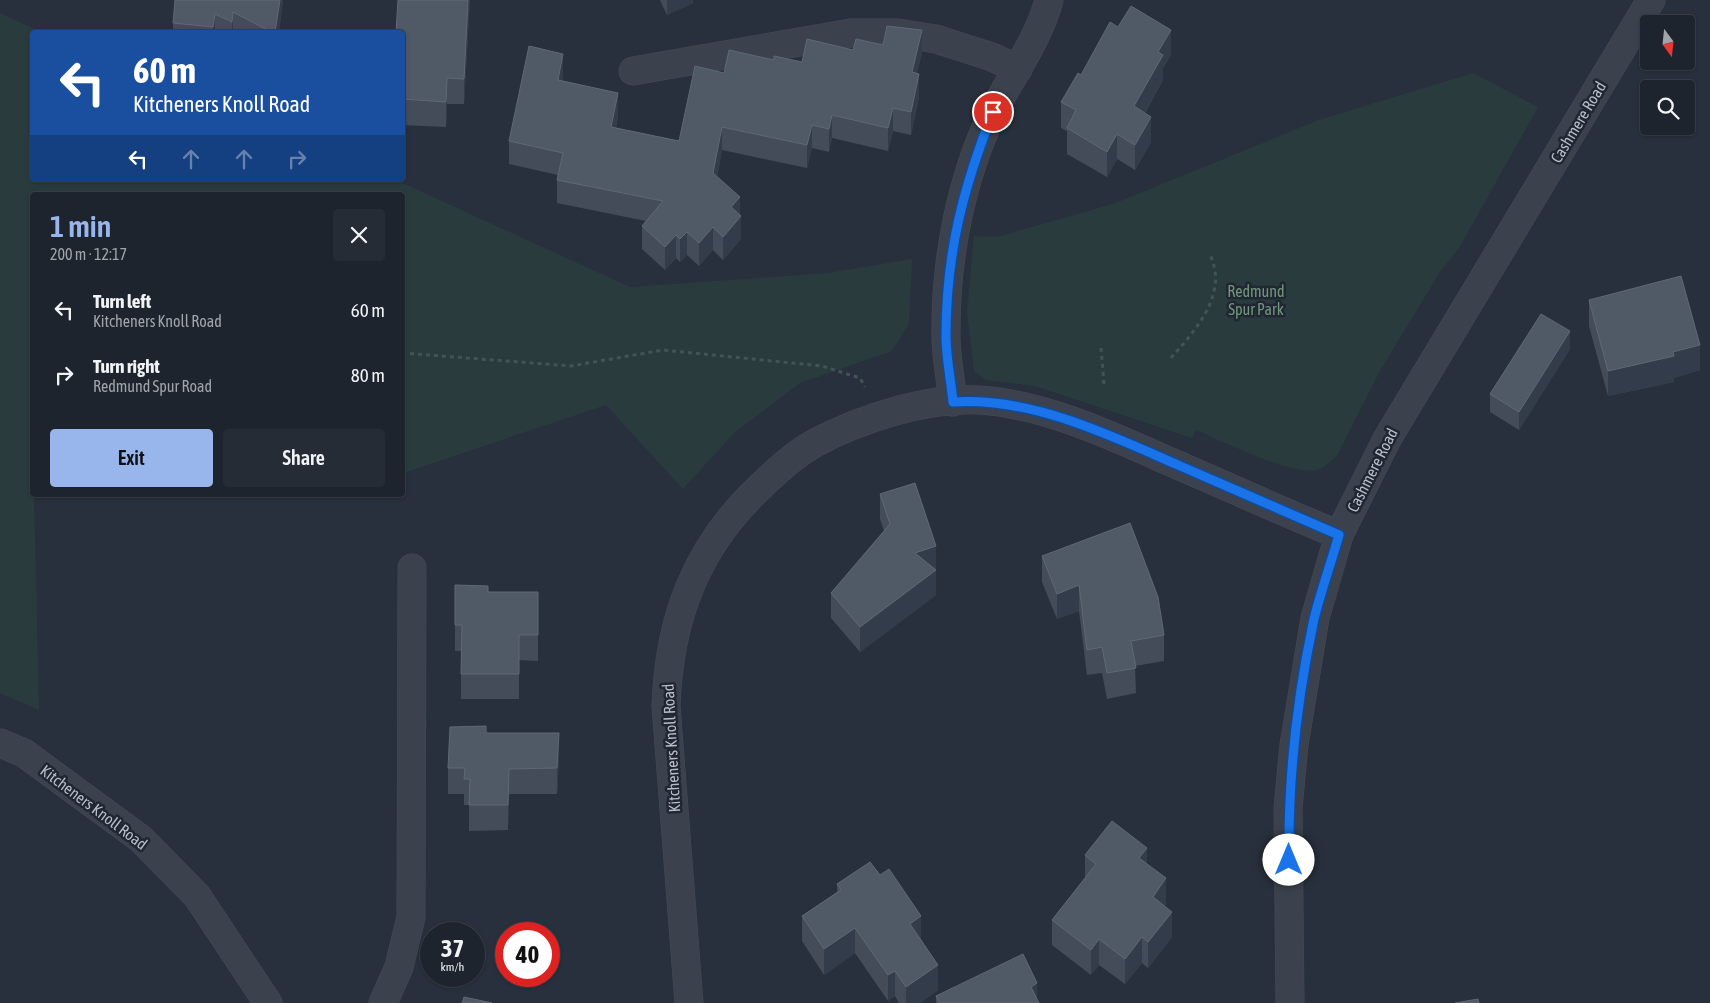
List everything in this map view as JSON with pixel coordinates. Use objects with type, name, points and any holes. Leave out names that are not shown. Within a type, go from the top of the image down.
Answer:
[{"type":"street","points":[[953,402],[946,339],[951,252],[973,162],[993,112],[1035,35],[1049,0]]},
{"type":"street","name":"Cashmere Road","points":[[1290,1003],[1288,808],[1294,745],[1314,618],[1339,535],[1387,439],[1651,0]]},
{"type":"street","points":[[633,71],[852,33],[898,33],[936,39],[992,57],[1018,69]]},
{"type":"street","name":"Kitcheners Knoll Road","points":[[689,1003],[666,706],[667,667],[687,592],[700,561],[723,528],[750,496],[779,469],[813,444],[882,416],[920,406],[978,400],[1002,403],[1088,427],[1339,535]]},
{"type":"street","points":[[383,1003],[399,967],[411,917],[412,568]]},
{"type":"street","name":"Kitcheners Knoll Road","points":[[0,743],[24,754],[141,839],[197,896],[268,1003]]},
{"type":"path","points":[[1171,358],[1201,322],[1211,303],[1216,282],[1216,266],[1209,253]]},
{"type":"path","points":[[1101,348],[1104,384]]},
{"type":"path","points":[[405,353],[571,366],[663,350],[822,366],[860,378],[882,416]]},
{"type":"green space","points":[[0,13],[37,30],[30,30],[30,182],[400,182],[630,287],[828,273],[912,259],[909,323],[892,351],[800,383],[735,432],[683,489],[606,405],[405,472],[405,192],[30,192],[30,497],[34,497],[39,710],[0,693]]},
{"type":"green space","name":"Redmund Spur Park","points":[[1473,73],[1538,107],[1459,248],[1440,272],[1381,369],[1337,455],[1322,468],[1305,470],[1291,468],[1274,463],[1196,430],[1192,438],[1035,386],[986,380],[974,371],[967,312],[974,236],[997,237],[1113,204],[1319,120]]},
{"type":"building","points":[[175,0],[280,0],[275,30],[267,30],[233,12],[232,22],[215,14],[213,27],[173,23]]},
{"type":"building","points":[[398,0],[468,0],[464,79],[447,78],[446,102],[405,99],[405,30],[396,30]]},
{"type":"building","points":[[1131,6],[1171,30],[1158,52],[1163,55],[1134,106],[1151,117],[1135,145],[1117,134],[1107,152],[1067,128],[1076,110],[1061,102],[1078,73],[1081,75],[1110,22],[1118,27]]},
{"type":"building","points":[[887,26],[922,30],[912,72],[919,74],[911,112],[893,108],[888,128],[832,115],[829,129],[812,125],[807,145],[722,127],[713,173],[740,197],[731,207],[741,216],[723,237],[713,227],[699,243],[687,232],[680,239],[676,235],[665,247],[642,226],[663,201],[557,180],[563,153],[509,141],[529,46],[563,54],[558,80],[618,93],[611,127],[679,141],[695,66],[724,73],[729,50],[774,60],[774,56],[802,62],[807,39],[853,50],[856,39],[883,45]]},
{"type":"building","points":[[1681,276],[1700,345],[1673,352],[1674,356],[1608,371],[1589,300]]},
{"type":"building","points":[[1541,314],[1570,331],[1519,412],[1490,394]]},
{"type":"building","points":[[915,483],[936,546],[915,553],[936,570],[860,627],[831,593],[890,524],[880,494]]},
{"type":"building","points":[[1130,523],[1158,597],[1164,635],[1131,641],[1136,668],[1107,673],[1102,647],[1087,650],[1079,585],[1057,594],[1042,556]]},
{"type":"building","points":[[455,585],[488,586],[488,592],[538,592],[538,635],[519,635],[519,674],[461,674],[462,625],[455,625]]},
{"type":"building","points":[[486,726],[486,733],[559,733],[557,768],[509,769],[508,805],[469,805],[470,779],[464,779],[465,768],[448,768],[450,727]]},
{"type":"building","points":[[1112,821],[1147,848],[1139,858],[1166,878],[1153,897],[1172,912],[1148,942],[1142,937],[1125,959],[1099,939],[1091,950],[1052,920],[1096,864],[1085,855]]},
{"type":"building","points":[[870,862],[880,875],[889,869],[921,916],[910,924],[938,965],[906,987],[895,971],[888,975],[855,928],[824,949],[802,916],[841,890],[837,884]]},
{"type":"building","points":[[1023,954],[1037,983],[1031,987],[1039,1003],[939,1003],[936,996]]},
{"type":"building","points":[[464,997],[492,1003],[462,1003]]},
{"type":"building","points":[[1478,999],[1479,1003],[1455,1003]]},
{"type":"route","points":[[993,112],[973,162],[951,252],[946,339],[953,402],[978,400],[1002,403],[1088,427],[1339,535],[1314,618],[1303,681],[1288,808],[1289,860]]}]
